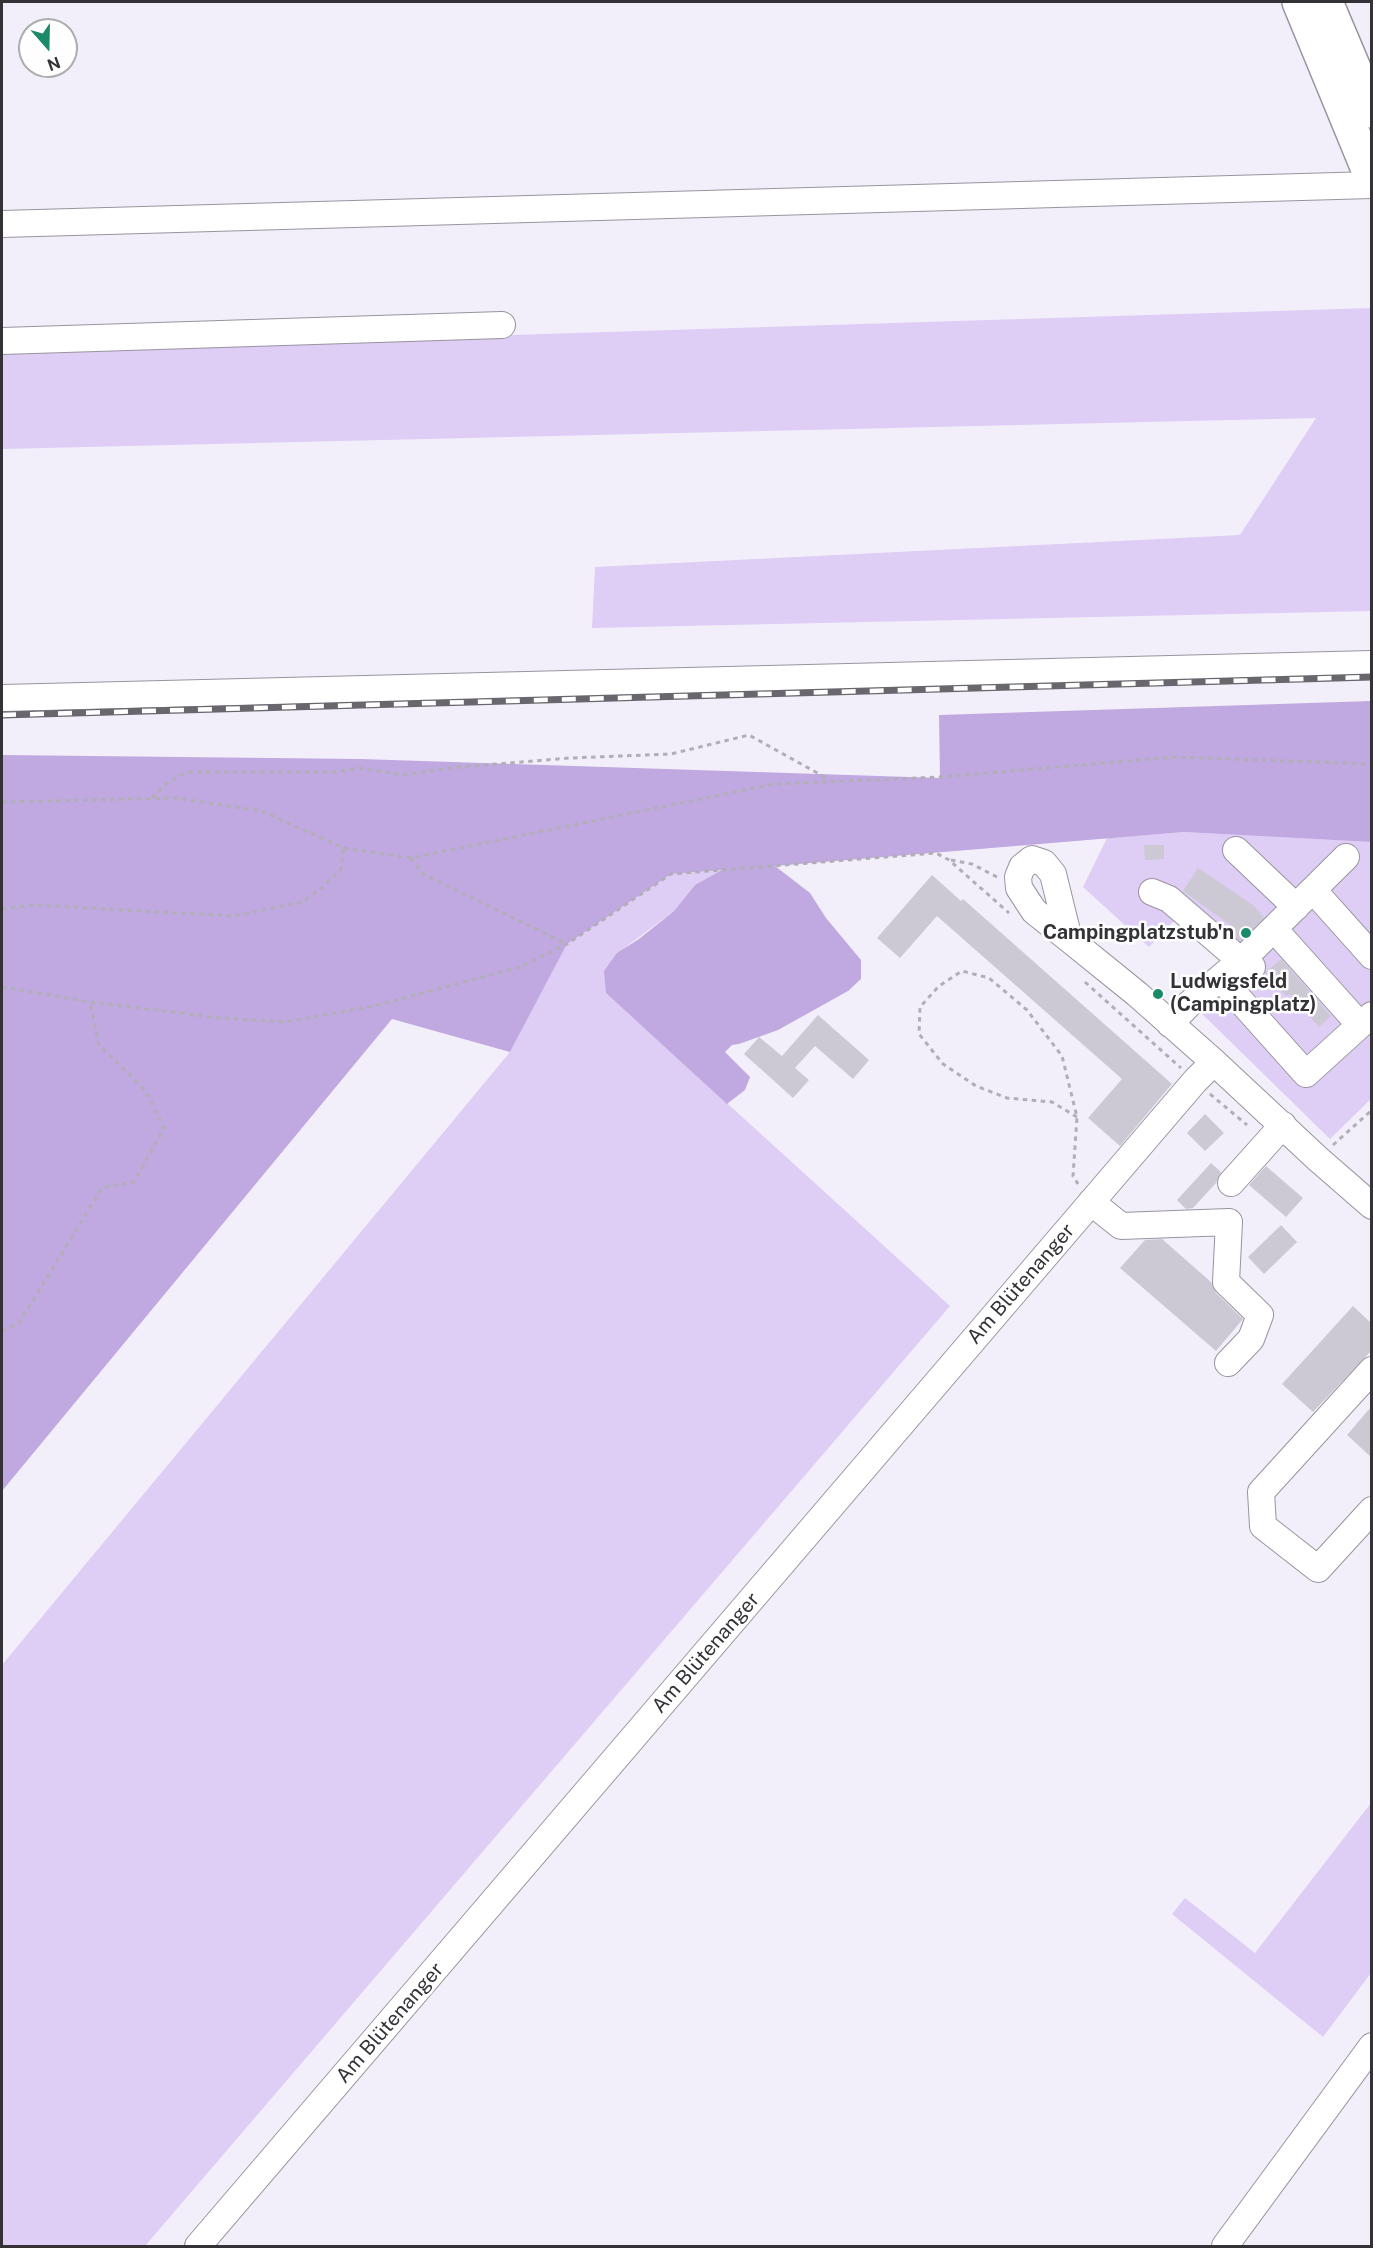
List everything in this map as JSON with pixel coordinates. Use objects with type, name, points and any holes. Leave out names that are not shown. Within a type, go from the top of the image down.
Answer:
[{"type":"main road","points":[[1299,2],[1371,179]]},
{"type":"main road","points":[[1326,2],[1371,111]]},
{"type":"street","points":[[2,224],[1371,185]]},
{"type":"street","points":[[2,341],[502,325]]},
{"type":"street","points":[[2,698],[1371,664]]},
{"type":"street","points":[[1236,850],[1304,899],[1371,956]]},
{"type":"street","points":[[1170,1024],[1274,929],[1346,857]]},
{"type":"street","points":[[1069,939],[1053,874],[1044,863],[1032,859],[1022,867],[1018,877],[1019,888],[1034,911],[1214,1062],[1317,1159],[1371,1206]]},
{"type":"street","points":[[1152,892],[1169,899],[1253,968],[1230,989],[1306,1074],[1366,1020],[1274,929]]},
{"type":"street","name":"Am Blütenanger","points":[[198,2247],[1195,1081],[1214,1062]]},
{"type":"street","points":[[1231,1184],[1283,1125]]},
{"type":"street","points":[[1091,1203],[1121,1226],[1229,1222],[1226,1282],[1260,1315],[1251,1339],[1228,1363]]},
{"type":"street","points":[[1371,1370],[1261,1491],[1263,1526],[1318,1569],[1371,1510]]},
{"type":"street","points":[[1225,2247],[1371,2046]]},
{"type":"path","points":[[152,798],[167,783],[188,772],[337,772],[359,768],[404,775],[448,768],[570,758],[671,754],[749,735],[832,781]]},
{"type":"path","points":[[2,802],[176,798],[261,811],[344,848],[411,858],[774,784],[940,777],[1174,757],[1371,764]]},
{"type":"path","points":[[2,909],[33,905],[234,916],[302,902],[322,888],[341,869],[344,848]]},
{"type":"path","points":[[2,987],[90,1002],[220,1018],[285,1022],[414,997],[520,966],[567,944],[671,874],[936,852],[949,860],[972,864],[1019,888]]},
{"type":"path","points":[[411,858],[423,874],[567,944]]},
{"type":"path","points":[[1077,1117],[1052,1102],[1007,1098],[976,1086],[943,1064],[919,1034],[920,1007],[939,986],[962,971],[989,978],[1027,1010],[1062,1056],[1077,1117],[1073,1176],[1091,1203]]},
{"type":"path","points":[[2,1331],[19,1323],[102,1188],[134,1182],[164,1128],[145,1090],[99,1045],[90,1002]]},
{"type":"path","points":[[1317,1159],[1371,1110]]},
{"type":"shaded area","points":[[1371,308],[1371,611],[592,628],[595,567],[1240,535],[1316,418],[2,449],[2,351]]},
{"type":"shaded area","points":[[1371,701],[1371,842],[1184,832],[775,866],[810,893],[826,918],[861,960],[861,979],[848,991],[778,1030],[732,1045],[725,1052],[750,1077],[745,1090],[727,1104],[606,993],[604,971],[617,953],[674,911],[695,885],[722,870],[671,874],[567,944],[510,1052],[392,1019],[2,1491],[2,755],[361,759],[940,778],[939,715]]},
{"type":"shaded area","points":[[1184,832],[1371,842],[1371,1099],[1330,1139],[1196,1008],[1239,969],[1180,915],[1149,947],[1083,887],[1107,838]]},
{"type":"shaded area","points":[[724,870],[695,885],[674,911],[623,949],[606,993],[950,1306],[145,2246],[2,2246],[2,1665],[510,1052],[567,944],[671,874]]},
{"type":"shaded area","points":[[1371,1803],[1371,1973],[1323,2037],[1172,1914],[1185,1898],[1255,1953]]},
{"type":"building","points":[[1144,845],[1164,845],[1164,859],[1145,860]]},
{"type":"building","points":[[1198,868],[1254,906],[1264,918],[1240,941],[1229,931],[1233,927],[1183,891]]},
{"type":"building","points":[[932,875],[961,901],[963,899],[1172,1084],[1120,1146],[1088,1118],[1122,1079],[937,916],[900,958],[877,938]]},
{"type":"building","points":[[1281,959],[1331,1016],[1319,1027],[1289,994],[1286,996],[1265,973]]},
{"type":"building","points":[[818,1015],[869,1060],[853,1079],[815,1046],[795,1068],[809,1080],[793,1098],[744,1054],[759,1037],[782,1056]]},
{"type":"building","points":[[1205,1114],[1224,1133],[1205,1151],[1187,1133]]},
{"type":"building","points":[[1211,1163],[1221,1172],[1216,1183],[1193,1208],[1186,1209],[1177,1200]]},
{"type":"building","points":[[1266,1166],[1303,1198],[1286,1217],[1249,1185]]},
{"type":"building","points":[[1281,1225],[1297,1242],[1264,1274],[1248,1257]]},
{"type":"building","points":[[1162,1239],[1211,1282],[1216,1293],[1243,1319],[1216,1351],[1120,1268],[1145,1240]]},
{"type":"building","points":[[1353,1306],[1371,1323],[1371,1351],[1313,1412],[1282,1384]]},
{"type":"building","points":[[1371,1407],[1371,1457],[1347,1435]]},
{"type":"railway","points":[[2,715],[1372,677]]},
{"type":"place","name":"Campingplatzstub'n","points":[[1246,933]]},
{"type":"place","name":"Ludwigsfeld (Campingplatz)","points":[[1158,994]]}]
